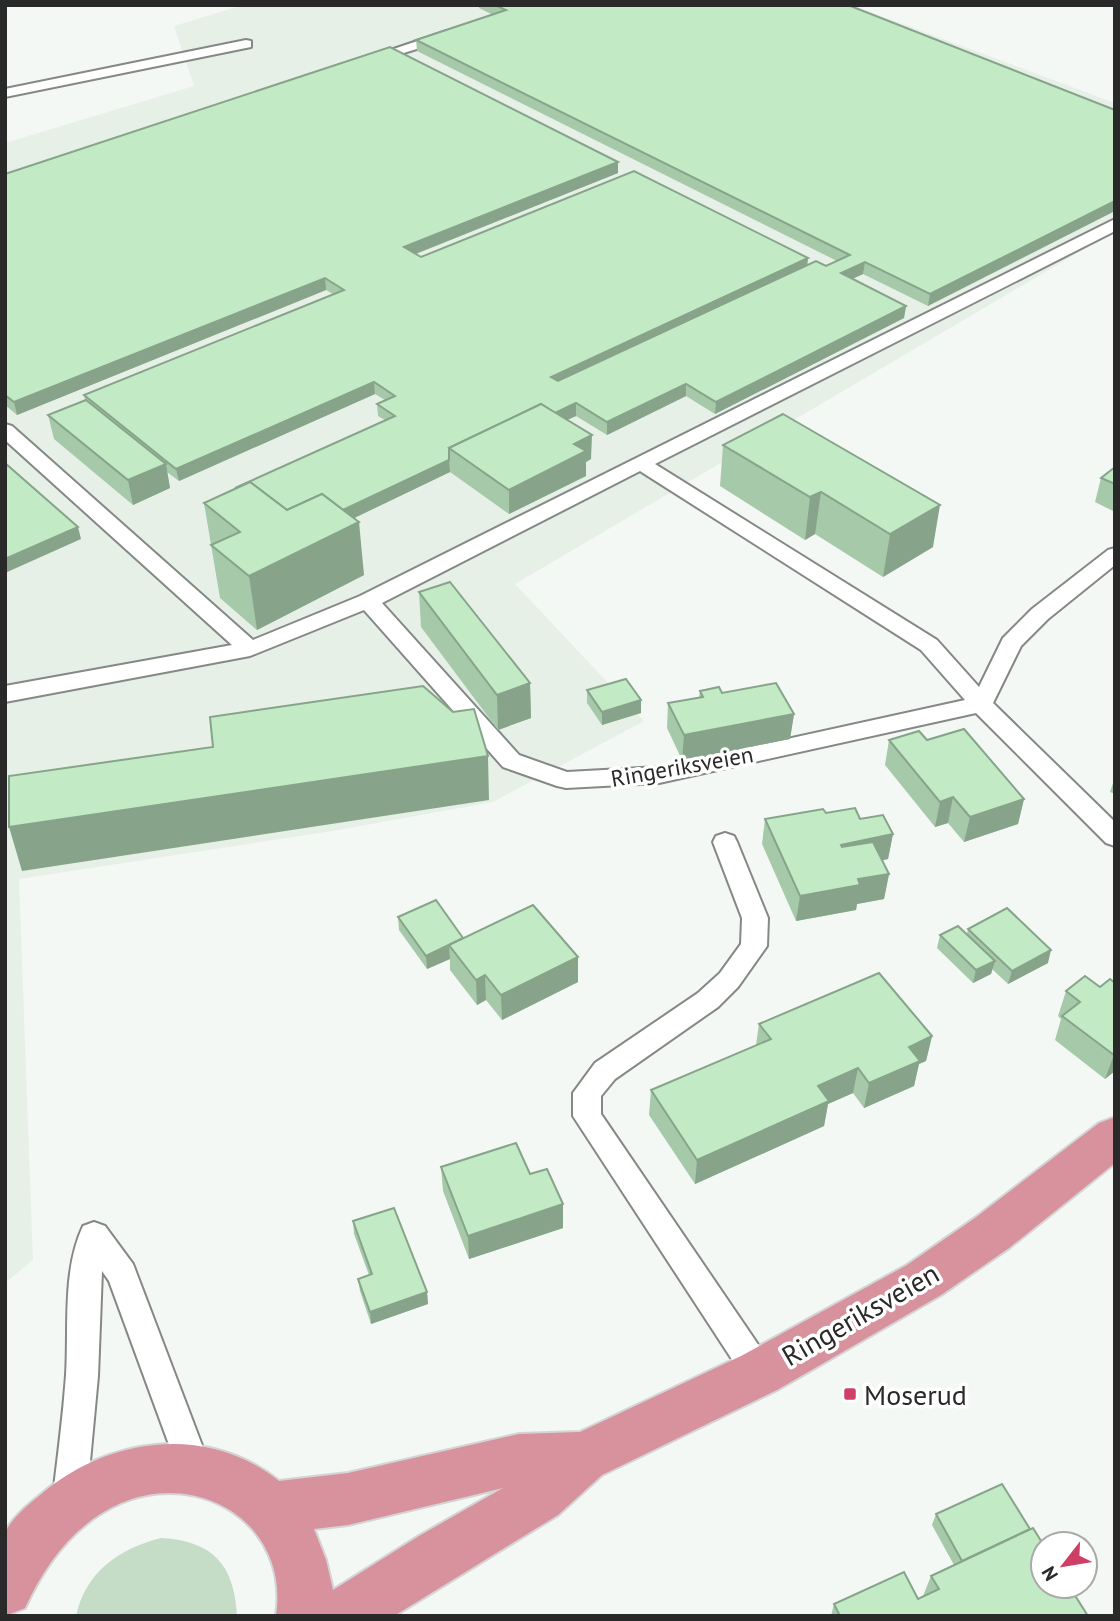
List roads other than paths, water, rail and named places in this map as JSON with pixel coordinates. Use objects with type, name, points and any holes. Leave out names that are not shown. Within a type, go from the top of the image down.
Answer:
[{"type":"highway","name":"Ringeriksveien","points":[[343,1616],[438,1555],[539,1497],[583,1457],[759,1373],[924,1280],[992,1233],[1115,1136]]},
{"type":"highway","name":"Ringeriksveien","points":[[270,1508],[348,1499],[519,1459],[583,1457]]},
{"type":"highway","points":[[6,1586],[33,1540],[69,1504],[109,1480],[130,1473],[173,1466],[228,1478],[258,1496],[270,1508],[291,1536],[302,1570],[304,1616]]},
{"type":"lane","points":[[346,68],[464,29]]},
{"type":"lane","points":[[5,93],[246,44]]},
{"type":"lane","points":[[5,694],[250,649],[368,601],[1115,224]]},
{"type":"lane","points":[[5,429],[250,649]]},
{"type":"lane","points":[[639,462],[929,645],[981,704],[1115,837]]},
{"type":"lane","points":[[981,704],[1011,643],[1040,614],[1115,554]]},
{"type":"lane","name":"Ringeriksveien","points":[[368,601],[511,761],[566,780],[659,775],[981,704]]},
{"type":"lane","points":[[725,842],[755,918],[754,946],[729,979],[708,1000],[605,1072],[587,1093],[585,1104],[587,1116],[599,1136],[759,1373]]},
{"type":"lane","points":[[69,1504],[79,1415],[84,1287],[94,1235],[122,1274],[194,1469]]},
{"type":"place","name":"Moserud","points":[[850,1394]]}]
